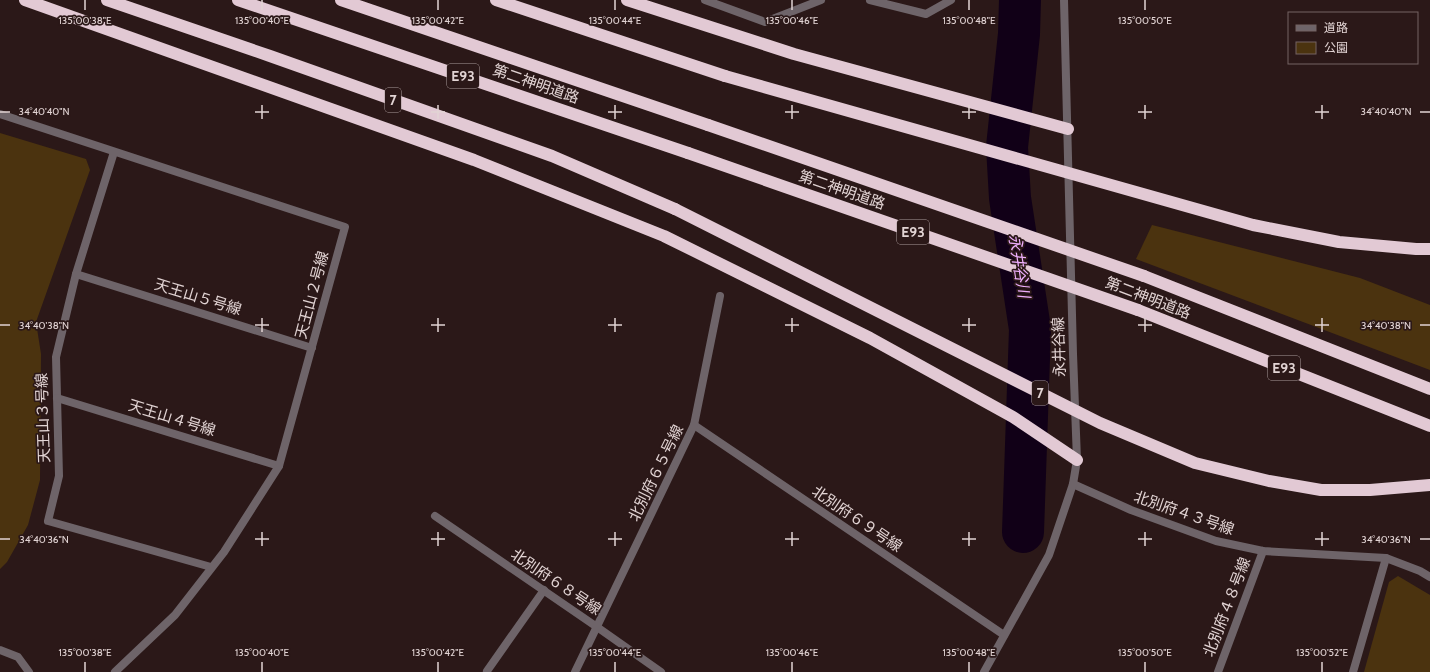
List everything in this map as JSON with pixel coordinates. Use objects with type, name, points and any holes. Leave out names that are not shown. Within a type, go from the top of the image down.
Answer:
[{"type":"highway","points":[[25,0],[474,160],[664,236],[870,338],[1013,417],[1077,460]]},
{"type":"highway","name":"7","points":[[107,0],[552,156],[675,209],[1100,423],[1195,463],[1269,481],[1321,490],[1370,490],[1430,484]]},
{"type":"highway","name":"第二神明道路","points":[[238,0],[688,153],[1138,310],[1430,426]]},
{"type":"highway","name":"第二神明道路","points":[[341,0],[1144,276],[1430,389]]},
{"type":"highway","points":[[496,0],[724,76],[1254,225],[1339,242],[1430,249]]},
{"type":"highway","points":[[627,0],[794,54],[1068,129]]},
{"type":"street","points":[[705,0],[765,22],[821,0]]},
{"type":"street","points":[[870,0],[926,14],[951,0]]},
{"type":"street","name":"永井谷線","points":[[984,672],[1049,555],[1073,484],[1077,460],[1072,354],[1064,0]]},
{"type":"street","name":"天王山２号線","points":[[0,114],[345,227],[278,466],[224,552],[211,567],[175,616],[115,672]]},
{"type":"street","name":"天王山３号線","points":[[114,152],[76,274],[56,358],[59,476],[48,521],[211,567]]},
{"type":"street","name":"天王山５号線","points":[[76,274],[312,348]]},
{"type":"street","name":"北別府６５号線","points":[[575,672],[694,425],[720,296]]},
{"type":"street","name":"天王山４号線","points":[[57,398],[278,466]]},
{"type":"street","name":"北別府６９号線","points":[[694,425],[1004,635]]},
{"type":"street","name":"北別府４３号線","points":[[1073,484],[1131,510],[1209,539],[1263,551],[1386,558],[1420,571],[1430,577]]},
{"type":"street","name":"北別府６８号線","points":[[435,516],[661,672]]},
{"type":"street","name":"北別府４８号線","points":[[1218,672],[1263,551]]},
{"type":"street","points":[[1354,672],[1386,558]]},
{"type":"street","points":[[487,670],[544,590]]},
{"type":"street","points":[[0,650],[18,657],[29,672]]},
{"type":"green space","points":[[0,133],[86,159],[90,170],[36,322],[41,354],[40,480],[28,525],[7,562],[0,569]]},
{"type":"green space","points":[[1152,225],[1360,278],[1430,305],[1430,370],[1136,259]]},
{"type":"green space","points":[[1398,576],[1430,595],[1430,672],[1364,672],[1389,582]]},
{"type":"waterway","name":"永井谷川","points":[[1020,0],[1019,34],[1007,147],[1010,198],[1030,329],[1023,532]]}]
